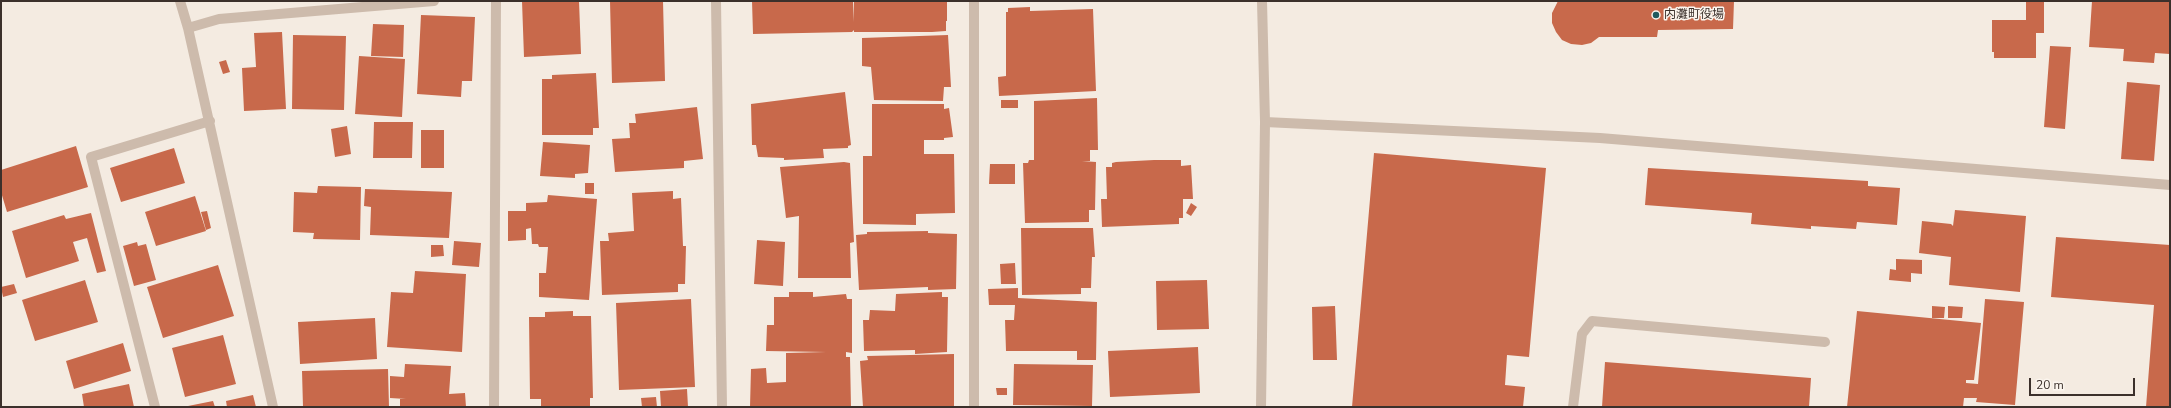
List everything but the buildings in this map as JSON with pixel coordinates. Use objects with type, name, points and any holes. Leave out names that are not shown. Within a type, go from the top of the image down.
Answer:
[{"type":"street","points":[[180,1],[188,28],[210,121],[273,407]]},
{"type":"street","points":[[188,28],[219,19],[434,1]]},
{"type":"street","points":[[494,407],[496,1]]},
{"type":"street","points":[[716,1],[722,407]]},
{"type":"street","points":[[974,1],[974,407]]},
{"type":"street","points":[[1261,407],[1265,122],[1262,1]]},
{"type":"street","points":[[155,407],[91,157],[210,121]]},
{"type":"street","points":[[1265,122],[1600,138],[2170,185]]},
{"type":"street","points":[[1573,407],[1582,334],[1592,321],[1825,342]]},
{"type":"place","name":"内灘町役場","points":[[1656,15]]}]
